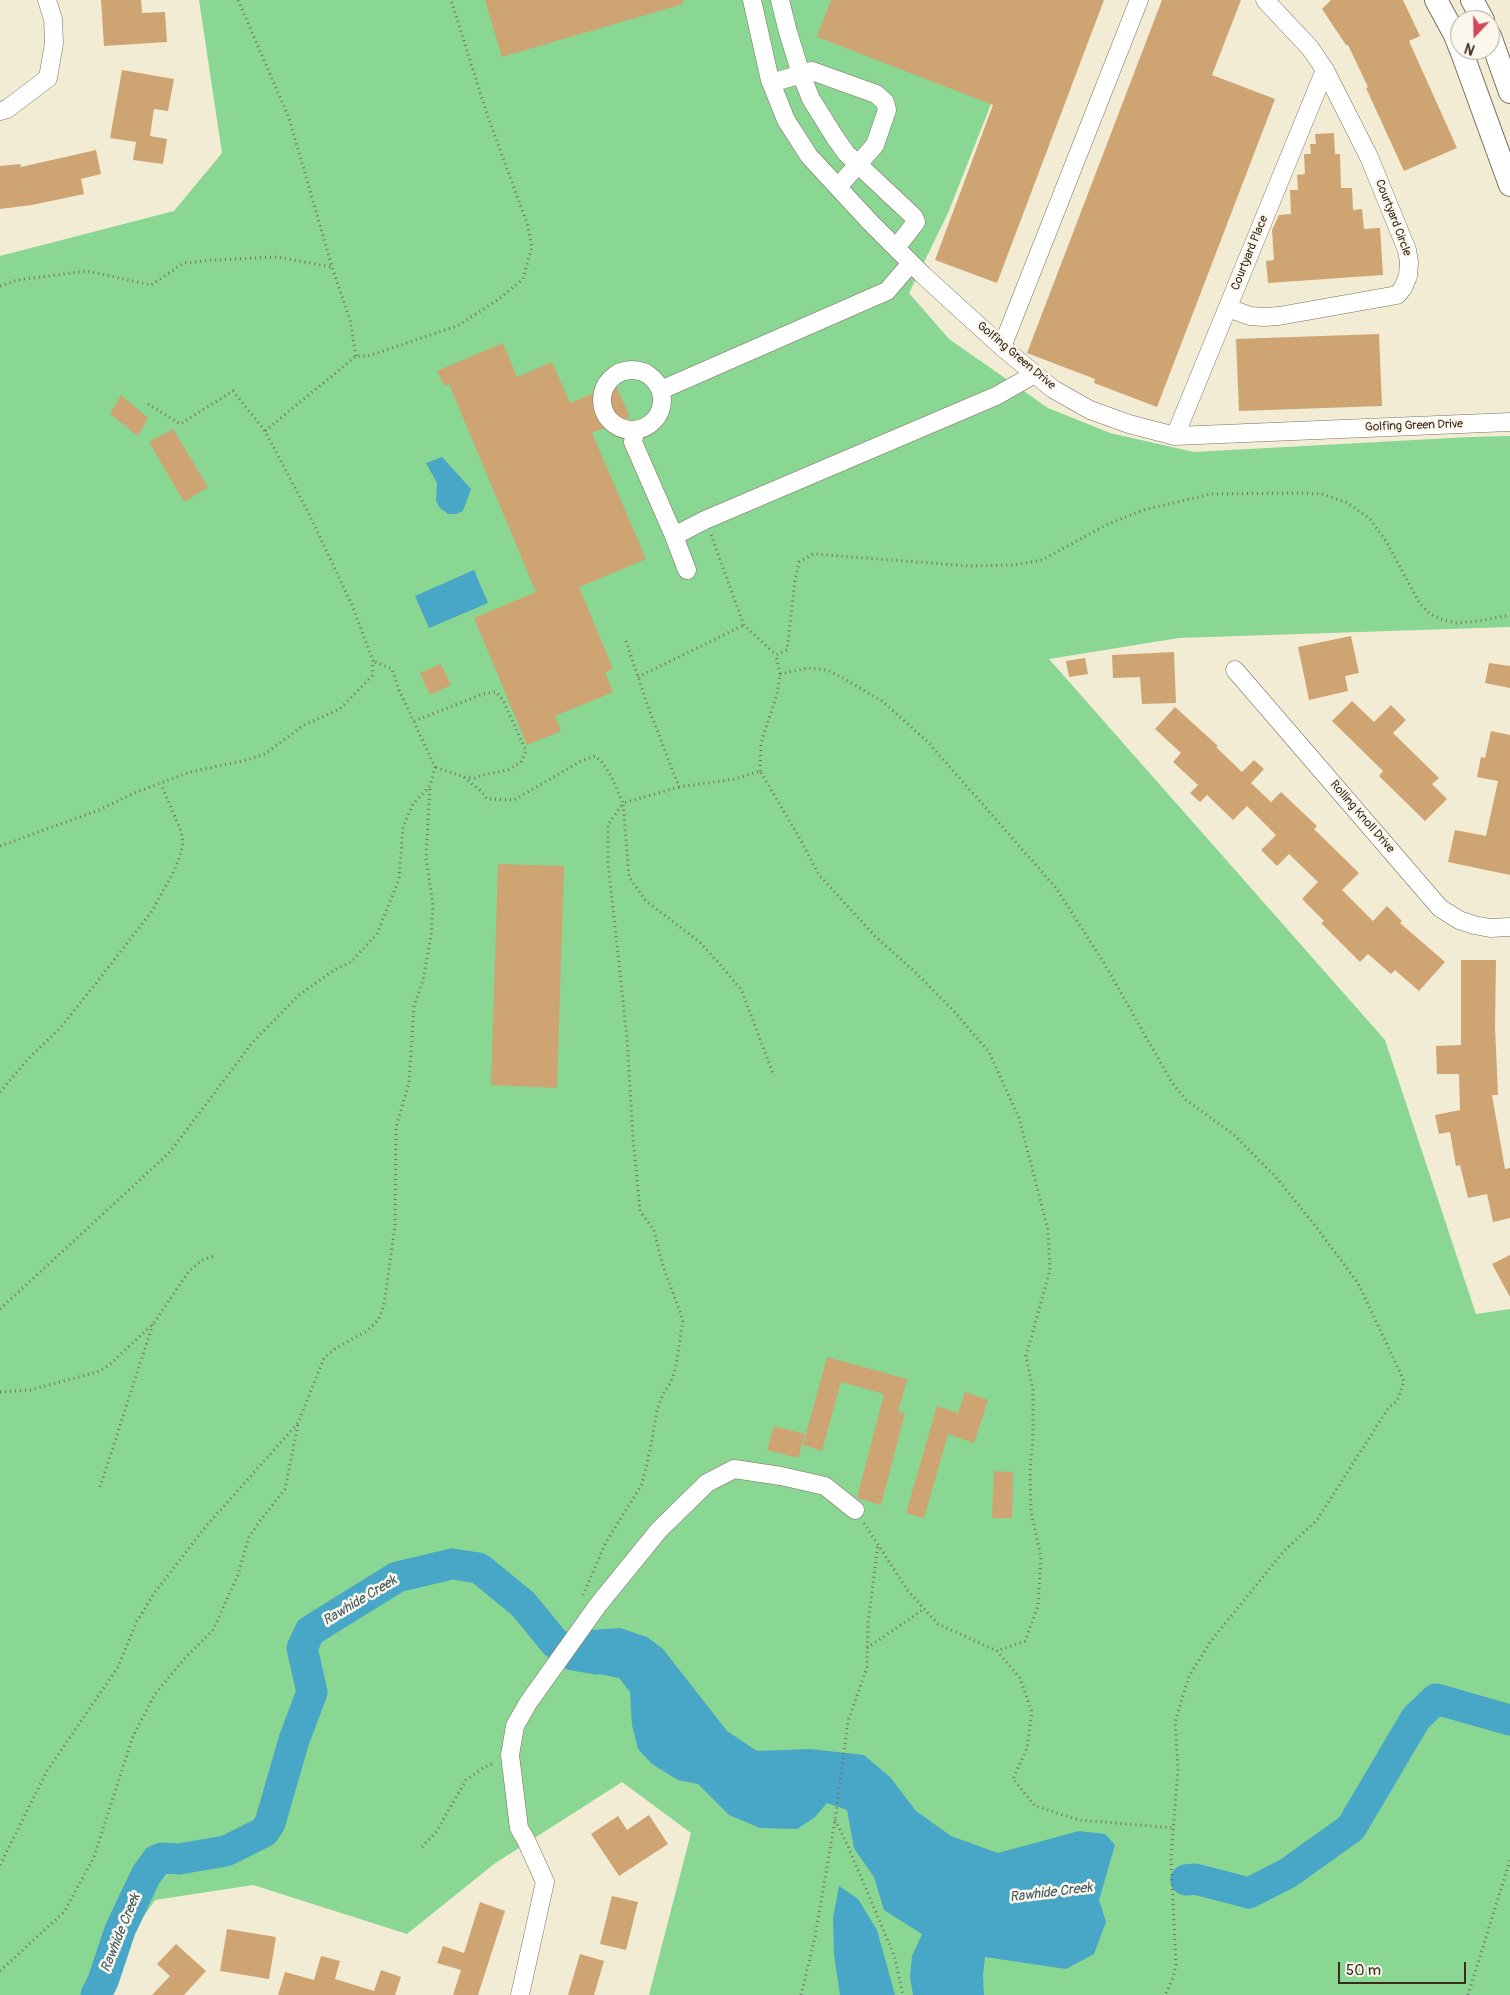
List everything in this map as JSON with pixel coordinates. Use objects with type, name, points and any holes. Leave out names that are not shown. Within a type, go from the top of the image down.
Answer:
[{"type":"main road","points":[[1436,0],[1450,26]]},
{"type":"main road","points":[[1465,60],[1502,135],[1510,185]]},
{"type":"main road","points":[[1499,60],[1510,92]]},
{"type":"street","points":[[0,111],[8,109],[48,78],[54,43],[53,19],[47,0]]},
{"type":"street","name":"Golfing Green Drive","points":[[752,0],[771,83],[786,120],[809,156],[911,263],[1002,347],[1053,389],[1090,410],[1129,424],[1175,436],[1510,422]]},
{"type":"street","points":[[780,0],[801,74],[812,99],[836,139],[846,153],[914,217],[916,222],[896,248]]},
{"type":"street","points":[[1002,347],[1139,0]]},
{"type":"street","name":"Courtyard Circle","points":[[1228,308],[1250,316],[1279,316],[1397,295],[1404,288],[1408,276],[1409,262],[1407,250],[1369,157],[1325,70],[1310,48],[1266,0]]},
{"type":"street","name":"Courtyard Place","points":[[1175,436],[1325,70]]},
{"type":"street","points":[[771,83],[812,71],[876,94],[885,102],[887,110],[875,145],[838,187]]},
{"type":"street","points":[[661,390],[887,291],[911,263]]},
{"type":"street","points":[[627,370],[638,370],[648,374],[656,381],[661,390],[662,408],[658,417],[652,424],[635,431],[625,430],[616,426],[608,420],[603,410],[602,400],[609,380],[627,370]]},
{"type":"street","points":[[674,536],[705,520],[996,396],[1034,374]]},
{"type":"street","points":[[635,431],[633,442],[687,570]]},
{"type":"street","name":"Rolling Knoll Drive","points":[[1235,670],[1440,908],[1459,920],[1490,928],[1510,928]]},
{"type":"street","points":[[520,1995],[545,1882],[519,1828],[510,1755],[514,1726],[557,1663],[598,1605],[658,1530],[707,1483],[734,1469],[781,1476],[825,1486],[855,1510]]},
{"type":"path","points":[[238,0],[289,118],[332,267],[350,320],[356,356]]},
{"type":"path","points":[[265,431],[356,356],[368,356],[457,326],[499,299],[523,279],[528,267],[532,247],[527,223],[488,117],[451,0]]},
{"type":"path","points":[[0,286],[17,280],[87,271],[150,285],[184,263],[214,260],[277,257],[332,267]]},
{"type":"path","points":[[0,846],[99,810],[134,793],[190,772],[266,754],[304,725],[340,709],[372,676],[374,660],[352,605],[309,514],[265,431],[233,391],[180,424],[148,404]]},
{"type":"path","points":[[776,654],[787,650],[794,580],[799,562],[814,554],[970,566],[1014,565],[1042,560],[1106,525],[1143,510],[1211,494],[1322,494],[1348,503],[1370,519],[1386,541],[1420,604],[1430,614],[1456,623],[1510,615]]},
{"type":"path","points":[[705,520],[744,625],[776,654],[780,674],[777,694],[761,743],[760,770],[819,876],[875,936],[952,1009],[989,1052],[1019,1118],[1048,1230],[1050,1270],[1026,1356],[1033,1390],[1030,1472],[1031,1512],[1041,1558],[1038,1606],[1025,1641],[997,1650]]},
{"type":"path","points":[[638,677],[744,625]]},
{"type":"path","points":[[626,641],[679,787]]},
{"type":"path","points":[[0,1971],[64,1912],[94,1857],[133,1736],[155,1694],[185,1658],[213,1630],[238,1575],[250,1537],[260,1521],[285,1490],[298,1422],[316,1373],[324,1358],[336,1348],[367,1331],[379,1319],[384,1305],[396,1225],[396,1127],[409,1083],[414,1006],[423,980],[432,926],[433,906],[426,858],[430,786],[435,767],[399,690],[392,669],[374,660]]},
{"type":"path","points":[[780,674],[808,668],[827,670],[882,701],[928,742],[1056,888],[1104,963],[1171,1081],[1181,1094],[1186,1100],[1233,1134],[1275,1176],[1358,1283],[1404,1381],[1397,1401],[1389,1407],[1318,1520],[1283,1552],[1211,1641],[1189,1676],[1175,1722],[1178,1768],[1171,1859],[1176,1965],[1173,1978],[1165,1995]]},
{"type":"path","points":[[414,722],[483,694],[496,692],[503,700],[526,751],[521,762],[508,770],[475,778],[464,777],[435,767]]},
{"type":"path","points":[[464,777],[481,791],[487,799],[514,800],[581,761],[595,756],[603,763],[623,803],[629,877],[646,902],[701,942],[741,989],[774,1076]]},
{"type":"path","points":[[580,1602],[606,1542],[642,1484],[657,1410],[663,1394],[671,1382],[676,1366],[683,1320],[663,1266],[654,1230],[640,1211],[633,1138],[627,1038],[608,862],[608,825],[623,803],[679,787],[735,779],[760,770]]},
{"type":"path","points":[[0,1092],[28,1059],[61,1027],[102,977],[152,911],[175,869],[183,842],[181,831],[161,784]]},
{"type":"path","points":[[0,1309],[169,1153],[252,1043],[299,995],[334,970],[351,962],[377,934],[398,879],[402,827],[413,804],[430,786]]},
{"type":"path","points":[[0,1392],[30,1390],[97,1372],[108,1366],[154,1322],[189,1270],[202,1260],[214,1256]]},
{"type":"path","points":[[100,1488],[154,1322]]},
{"type":"path","points":[[0,1865],[47,1771],[118,1667],[137,1621],[155,1592],[207,1525],[298,1422]]},
{"type":"path","points":[[855,1510],[908,1591],[938,1624],[997,1650],[1020,1678],[1032,1712],[1027,1748],[1013,1779],[1035,1806],[1079,1820],[1174,1828]]},
{"type":"path","points":[[801,1995],[815,1937],[835,1820],[848,1721],[867,1667],[868,1624],[878,1543]]},
{"type":"path","points":[[867,1648],[924,1609]]},
{"type":"path","points":[[422,1847],[436,1832],[466,1780],[483,1768],[510,1755]]},
{"type":"path","points":[[835,1820],[894,1955],[903,1995]]},
{"type":"path","points":[[1468,1995],[1510,1860]]},
{"type":"green space","points":[[199,0],[1032,0],[948,213],[909,293],[949,339],[1048,408],[1110,433],[1194,452],[1510,436],[1510,627],[1179,638],[1049,659],[1385,1040],[1476,1314],[1510,1309],[1510,1995],[649,1995],[691,1833],[622,1782],[494,1864],[407,1934],[253,1885],[155,1900],[89,1995],[0,1995],[0,256],[174,211],[222,153]]},
{"type":"water","points":[[442,457],[471,489],[463,511],[456,514],[448,514],[440,508],[436,501],[437,483],[426,463]]},
{"type":"water","points":[[474,570],[488,603],[429,628],[415,596]]},
{"type":"water","points":[[620,1628],[647,1637],[663,1649],[727,1731],[757,1751],[810,1749],[864,1755],[890,1777],[916,1811],[951,1836],[998,1853],[1079,1831],[1105,1834],[1115,1845],[1099,1900],[1106,1922],[1094,1954],[1066,1969],[985,1957],[984,1995],[913,1995],[910,1977],[912,1956],[922,1934],[884,1910],[874,1877],[854,1848],[847,1810],[827,1803],[815,1817],[797,1829],[760,1828],[729,1815],[698,1784],[678,1780],[652,1764],[638,1749],[632,1725],[630,1692],[619,1678],[576,1669],[569,1659],[591,1630]]},
{"type":"water","points":[[839,1886],[858,1899],[877,1930],[895,1995],[840,1995],[834,1955],[833,1918]]},
{"type":"building","points":[[101,0],[141,0],[142,13],[165,12],[167,42],[104,46]]},
{"type":"building","points":[[485,0],[683,0],[683,4],[502,57]]},
{"type":"building","points":[[831,0],[1104,0],[997,283],[935,260],[993,105],[817,37]]},
{"type":"building","points":[[1162,0],[1241,0],[1212,75],[1275,99],[1157,407],[1094,383],[1095,379],[1027,353]]},
{"type":"building","points":[[1331,0],[1403,0],[1420,36],[1409,41],[1457,148],[1404,171],[1348,45],[1346,45],[1322,9]]},
{"type":"building","points":[[122,70],[174,79],[168,111],[154,109],[150,136],[167,139],[163,164],[133,160],[136,142],[110,138]]},
{"type":"building","points":[[1334,133],[1335,154],[1340,154],[1341,188],[1352,188],[1353,210],[1362,209],[1364,229],[1380,228],[1383,275],[1268,283],[1266,261],[1274,260],[1272,230],[1279,215],[1291,214],[1290,190],[1298,190],[1297,175],[1305,174],[1304,154],[1311,154],[1310,144],[1316,144],[1315,134]]},
{"type":"building","points":[[96,150],[101,174],[81,179],[84,194],[32,205],[0,209],[0,166],[20,164],[21,167]]},
{"type":"building","points":[[1379,334],[1382,406],[1239,411],[1236,339]]},
{"type":"building","points":[[503,343],[517,377],[552,362],[570,403],[615,384],[630,417],[592,433],[646,559],[579,587],[613,669],[605,672],[613,692],[555,716],[561,731],[527,745],[474,618],[536,592],[449,384],[444,386],[437,371]]},
{"type":"building","points":[[121,395],[148,418],[138,436],[110,414]]},
{"type":"building","points":[[173,429],[208,487],[184,502],[149,442]]},
{"type":"building","points":[[1351,636],[1359,673],[1345,676],[1348,691],[1309,700],[1298,647]]},
{"type":"building","points":[[1174,652],[1176,703],[1142,704],[1140,677],[1113,678],[1112,655]]},
{"type":"building","points":[[1085,658],[1088,674],[1069,677],[1066,661]]},
{"type":"building","points":[[1489,663],[1510,666],[1510,688],[1485,683]]},
{"type":"building","points":[[441,664],[451,685],[430,695],[420,673]]},
{"type":"building","points":[[1352,701],[1374,722],[1391,705],[1406,720],[1393,733],[1439,778],[1432,784],[1447,799],[1425,821],[1379,776],[1383,771],[1332,721]]},
{"type":"building","points":[[1175,707],[1218,746],[1216,747],[1242,772],[1254,760],[1264,769],[1251,783],[1271,802],[1281,792],[1317,826],[1314,829],[1359,873],[1342,890],[1373,921],[1387,906],[1402,921],[1400,923],[1445,962],[1419,991],[1395,970],[1391,974],[1368,954],[1360,962],[1321,923],[1324,921],[1302,899],[1318,882],[1289,854],[1277,866],[1261,850],[1276,835],[1247,806],[1233,820],[1207,795],[1200,802],[1190,793],[1198,785],[1173,762],[1181,753],[1155,729]]},
{"type":"building","points":[[1491,731],[1510,735],[1510,875],[1448,862],[1455,830],[1486,836],[1498,781],[1477,777],[1481,757],[1485,758]]},
{"type":"building","points":[[498,864],[564,866],[557,1088],[491,1085]]},
{"type":"building","points":[[1461,960],[1496,960],[1495,1027],[1498,1095],[1492,1095],[1505,1169],[1510,1168],[1510,1218],[1493,1222],[1487,1194],[1468,1198],[1460,1165],[1456,1166],[1450,1132],[1439,1134],[1435,1115],[1460,1110],[1459,1074],[1437,1074],[1436,1046],[1461,1045]]},
{"type":"building","points":[[1510,1255],[1510,1297],[1492,1264]]},
{"type":"building","points":[[827,1357],[907,1379],[898,1412],[905,1413],[881,1505],[857,1498],[884,1394],[841,1382],[822,1451],[803,1445]]},
{"type":"building","points":[[965,1392],[988,1400],[974,1443],[948,1434],[924,1518],[906,1513],[937,1406],[958,1413]]},
{"type":"building","points":[[774,1426],[805,1434],[798,1458],[767,1450]]},
{"type":"building","points":[[994,1471],[1013,1472],[1012,1518],[992,1518]]},
{"type":"building","points":[[649,1815],[668,1844],[619,1876],[591,1834],[618,1816],[627,1830]]},
{"type":"building","points":[[612,1896],[638,1902],[626,1950],[600,1944]]},
{"type":"building","points":[[480,1902],[505,1911],[478,1995],[453,1995],[461,1970],[437,1963],[443,1946],[464,1953]]},
{"type":"building","points":[[227,1929],[276,1937],[269,1979],[220,1971]]},
{"type":"building","points":[[176,1944],[206,1971],[184,1995],[152,1995],[170,1976],[157,1964]]},
{"type":"building","points":[[580,1954],[604,1961],[594,1995],[568,1995]]},
{"type":"building","points":[[321,1956],[340,1961],[335,1979],[374,1991],[381,1970],[401,1977],[395,1995],[278,1995],[285,1972],[314,1980]]},
{"type":"waterway","name":"Rawhide Creek","points":[[96,1995],[103,1981],[120,1930],[146,1875],[157,1860],[162,1858],[179,1859],[226,1851],[264,1832],[270,1823],[294,1740],[312,1692],[302,1648],[310,1631],[397,1577],[452,1564],[479,1568],[523,1604],[555,1643],[573,1655],[597,1659]]},
{"type":"waterway","name":"Rawhide Creek","points":[[1186,1880],[1195,1879],[1249,1893],[1288,1873],[1351,1828],[1416,1718],[1436,1699],[1510,1720]]}]
